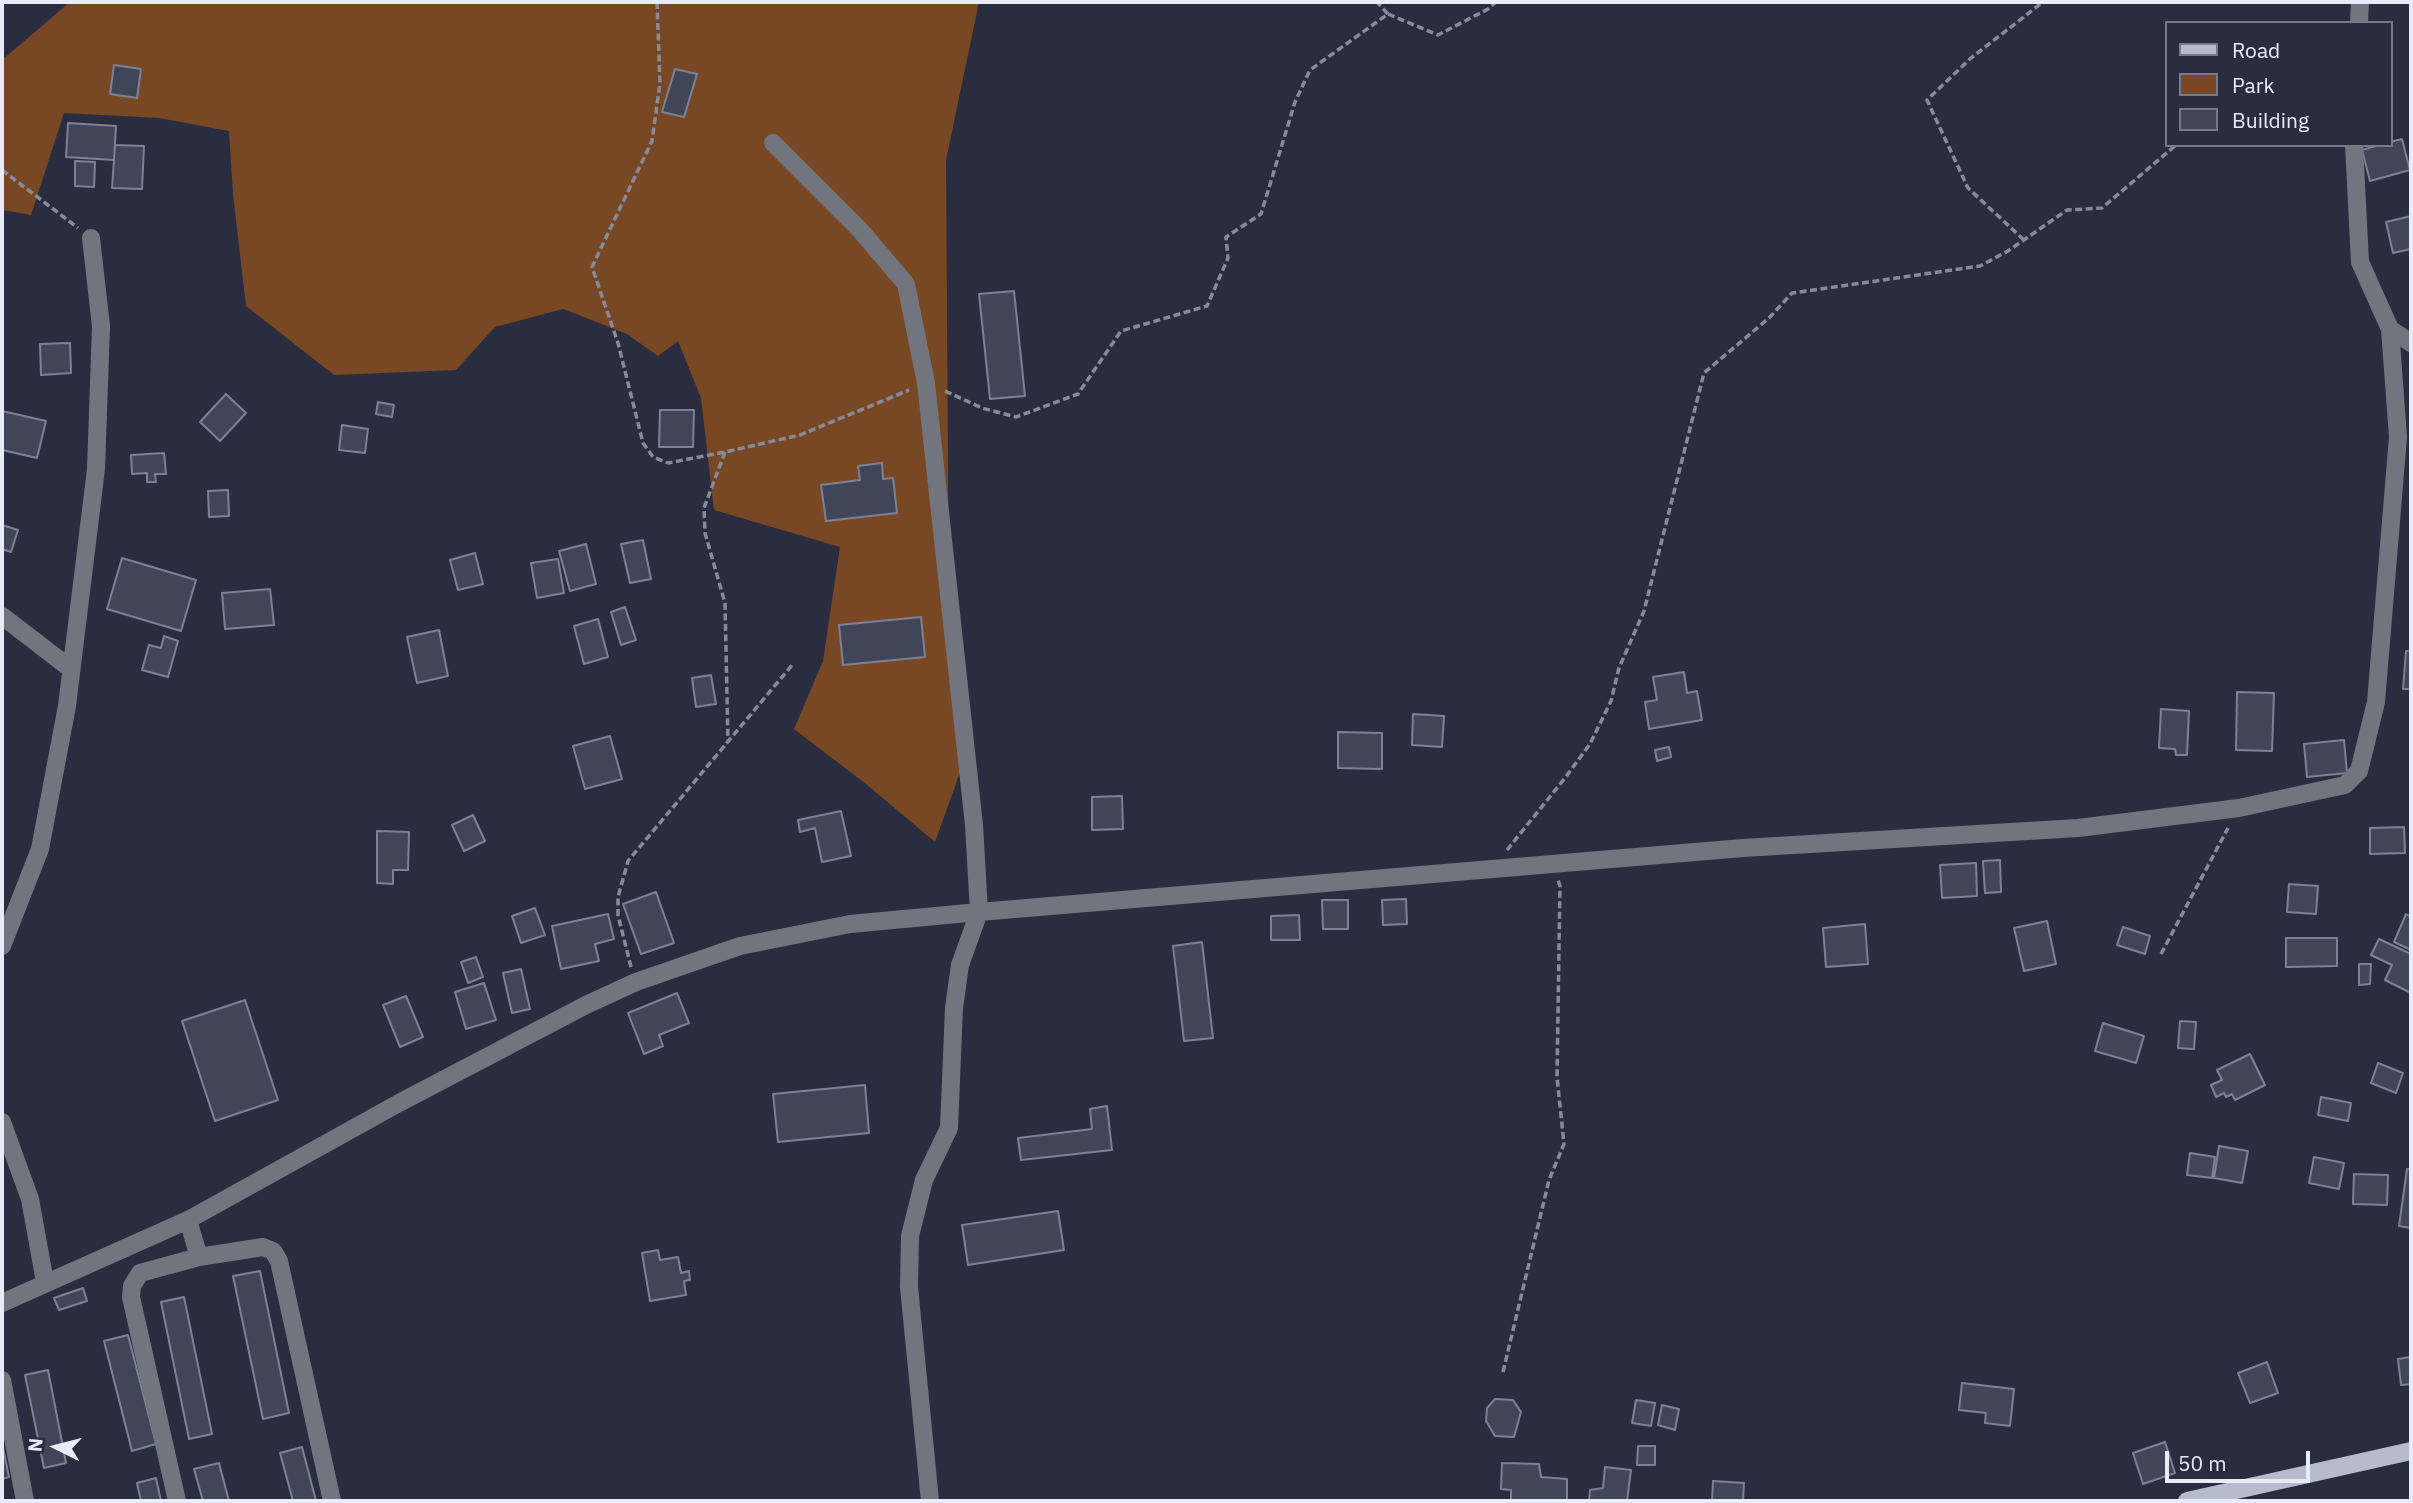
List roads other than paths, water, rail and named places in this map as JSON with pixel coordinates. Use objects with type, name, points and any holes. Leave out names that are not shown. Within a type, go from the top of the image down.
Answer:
[{"type":"main road","points":[[2187,1501],[2411,1451]]},
{"type":"street","points":[[2359,21],[2360,2]]},
{"type":"street","points":[[773,143],[860,230],[906,285],[926,383],[974,825],[979,912],[960,965],[954,1008],[949,1128],[924,1180],[910,1236],[909,1287],[930,1501]]},
{"type":"street","points":[[2,1303],[188,1220],[399,1103],[636,982],[740,946],[850,924],[979,912],[1743,848],[2078,828],[2239,808],[2345,785],[2359,771],[2376,702],[2398,437],[2390,329],[2360,262],[2354,147]]},
{"type":"street","points":[[2,946],[40,849],[71,669],[96,468],[101,326],[91,238]]},
{"type":"street","points":[[2390,329],[2411,343]]},
{"type":"street","points":[[2,616],[71,669]]},
{"type":"street","points":[[2,1122],[30,1199],[45,1282]]},
{"type":"street","points":[[188,1220],[199,1257]]},
{"type":"street","points":[[177,1501],[131,1297],[132,1286],[140,1273],[199,1257],[263,1247],[272,1251],[279,1261],[332,1501]]},
{"type":"street","points":[[2,1380],[25,1501]]}]
